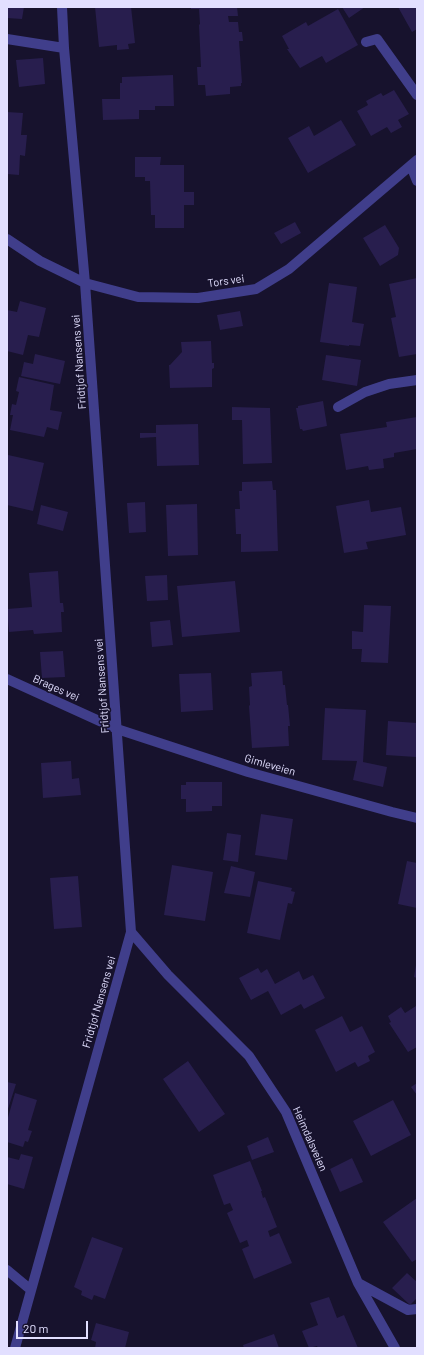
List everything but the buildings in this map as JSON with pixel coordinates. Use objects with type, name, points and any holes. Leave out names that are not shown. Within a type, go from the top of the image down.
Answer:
[{"type":"street","name":"Fridtjof Nansens vei","points":[[15,1348],[131,932],[85,283],[64,48],[62,7]]},
{"type":"street","points":[[366,42],[377,39],[417,95]]},
{"type":"street","points":[[7,40],[64,48]]},
{"type":"street","points":[[414,163],[417,181]]},
{"type":"street","name":"Tors vei","points":[[7,239],[40,261],[85,283],[138,297],[198,298],[256,289],[289,269],[414,163]]},
{"type":"street","points":[[338,407],[365,392],[389,384],[417,380]]},
{"type":"street","name":"Brages vei","points":[[7,679],[117,729]]},
{"type":"street","name":"Gimleveien","points":[[117,729],[248,772],[417,818]]},
{"type":"street","name":"Heimdalsveien","points":[[131,932],[168,975],[249,1056],[286,1112],[358,1283],[395,1348]]},
{"type":"street","points":[[7,1270],[31,1290]]},
{"type":"street","points":[[358,1283],[408,1310],[417,1309]]}]
